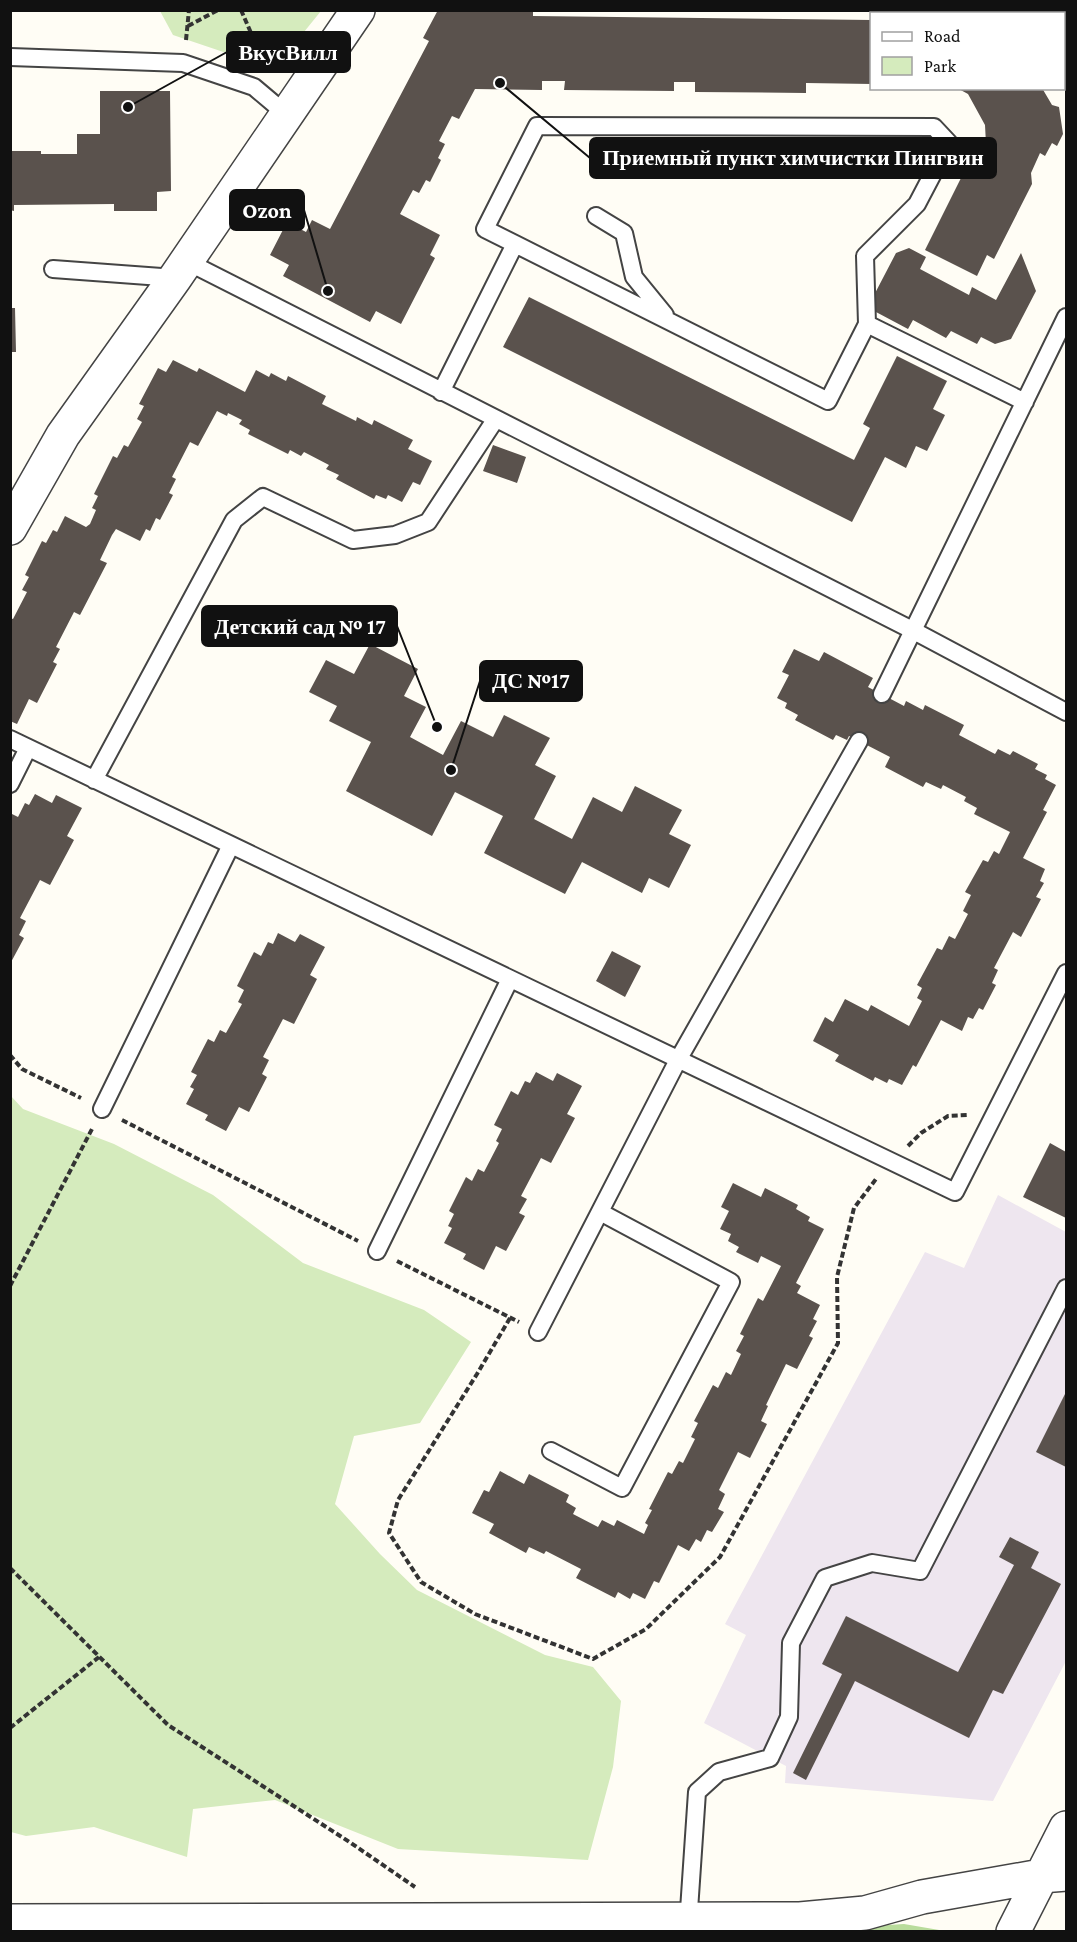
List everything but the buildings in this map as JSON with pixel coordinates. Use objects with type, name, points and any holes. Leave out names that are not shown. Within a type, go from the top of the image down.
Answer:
[{"type":"street","points":[[10,528],[63,435],[180,270],[358,10]]},
{"type":"street","points":[[1013,1932],[1054,1875],[1066,1828]]},
{"type":"street","points":[[10,1921],[688,1925],[865,1913],[922,1896],[1054,1875]]},
{"type":"lane","points":[[10,57],[183,63],[254,87],[286,114]]},
{"type":"lane","points":[[537,126],[934,127],[949,143],[917,204],[865,256],[867,324],[828,401],[515,244],[485,229],[537,126]]},
{"type":"lane","points":[[596,216],[624,233],[634,277],[670,321]]},
{"type":"lane","points":[[441,392],[515,244]]},
{"type":"lane","points":[[53,268],[180,270],[441,392],[914,631],[1066,712]]},
{"type":"lane","points":[[882,694],[1066,317]]},
{"type":"lane","points":[[867,324],[1025,402]]},
{"type":"lane","points":[[94,780],[234,520],[263,497],[353,540],[395,535],[428,522],[495,420]]},
{"type":"lane","points":[[10,740],[955,1192],[1066,973]]},
{"type":"lane","points":[[538,1332],[678,1060],[859,741]]},
{"type":"lane","points":[[10,784],[28,748]]},
{"type":"lane","points":[[102,1109],[231,845]]},
{"type":"lane","points":[[377,1251],[510,979]]},
{"type":"lane","points":[[551,1451],[622,1488],[731,1282],[600,1212]]},
{"type":"lane","points":[[688,1925],[697,1792],[719,1772],[770,1758],[789,1717],[791,1643],[825,1578],[872,1563],[920,1571],[1066,1288]]},
{"type":"path","points":[[183,63],[189,10]]},
{"type":"path","points":[[187,26],[218,10]]},
{"type":"path","points":[[241,10],[286,114]]},
{"type":"path","points":[[10,1055],[22,1069],[538,1332]]},
{"type":"path","points":[[10,1286],[102,1109]]},
{"type":"path","points":[[10,1568],[168,1725],[351,1843],[416,1888]]},
{"type":"path","points":[[10,1728],[99,1657]]},
{"type":"shaded area","points":[[998,1195],[1066,1232],[1066,1661],[993,1801],[785,1783],[786,1766],[704,1723],[746,1635],[725,1624],[925,1252],[964,1268]]},
{"type":"green space","points":[[160,11],[321,11],[274,69],[173,35]]},
{"type":"green space","points":[[10,1095],[23,1109],[114,1144],[213,1195],[303,1263],[424,1310],[471,1342],[420,1423],[354,1436],[335,1504],[380,1554],[417,1590],[545,1655],[593,1667],[621,1701],[613,1767],[588,1860],[398,1849],[275,1800],[193,1809],[187,1857],[94,1827],[26,1836],[11,1832]]},
{"type":"green space","points":[[904,1924],[945,1931],[813,1932],[828,1929]]},
{"type":"place","name":"Приемный пункт химчистки Пингвин","points":[[500,83]]},
{"type":"place","name":"ВкусВилл","points":[[128,107]]},
{"type":"place","name":"Ozon","points":[[328,291]]},
{"type":"place","name":"Детский сад № 17","points":[[437,727]]},
{"type":"place","name":"ДС №17","points":[[451,770]]}]
